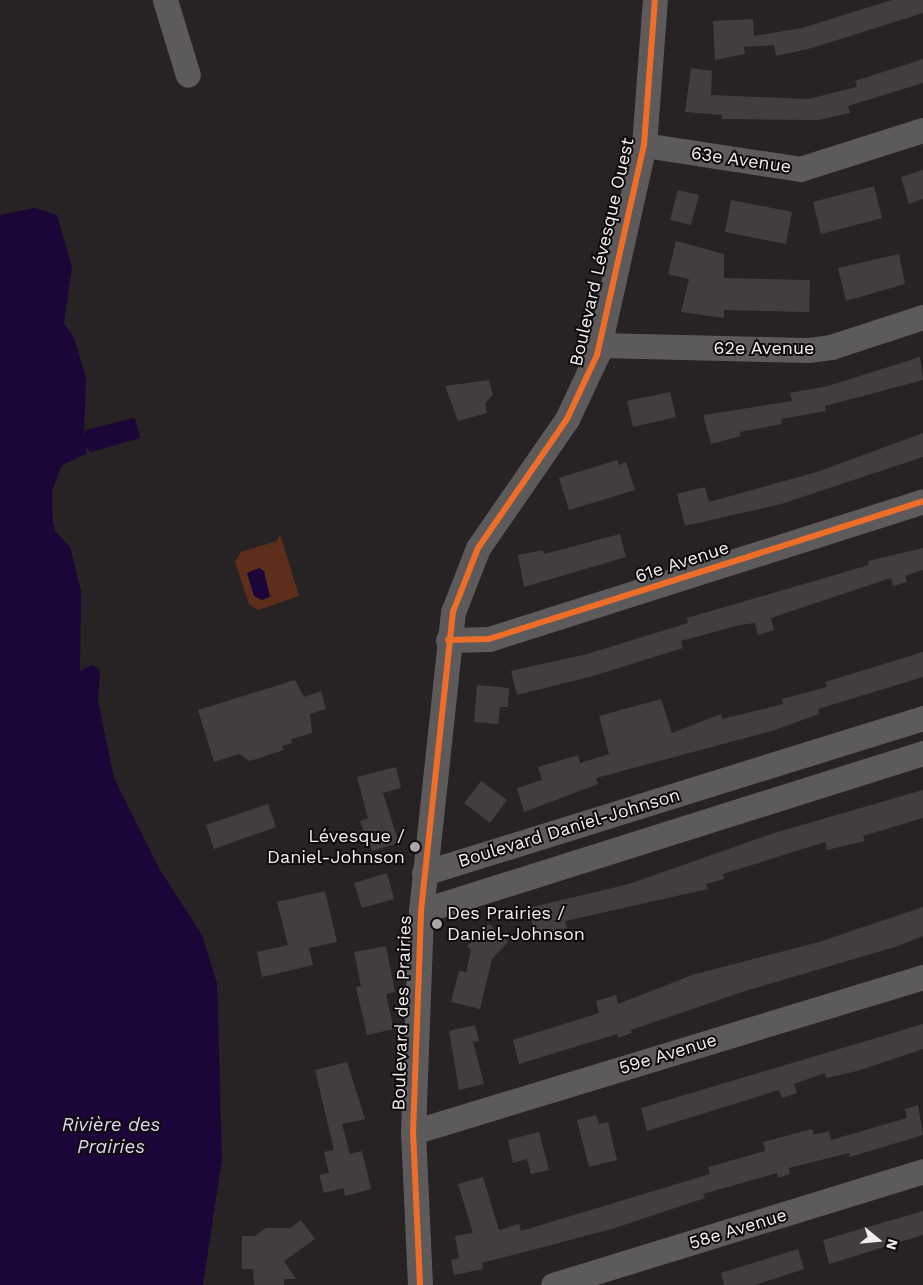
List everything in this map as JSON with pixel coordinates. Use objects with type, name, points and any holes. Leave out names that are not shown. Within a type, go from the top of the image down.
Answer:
[{"type":"street","points":[[165,0],[188,75]]},
{"type":"street","name":"Boulevard Lévesque Ouest","points":[[437,742],[448,640],[458,593],[470,564],[568,419],[600,346],[644,145],[655,0]]},
{"type":"street","name":"63e Avenue","points":[[644,145],[800,169],[923,130]]},
{"type":"street","name":"62e Avenue","points":[[600,346],[808,350],[831,347],[923,316]]},
{"type":"street","name":"61e Avenue","points":[[448,640],[489,639],[923,501]]},
{"type":"street","name":"Boulevard Daniel-Johnson","points":[[424,873],[923,718]]},
{"type":"street","name":"Boulevard des Prairies","points":[[420,1285],[412,1132],[421,911],[437,742]]},
{"type":"street","name":"Boulevard Daniel-Johnson","points":[[421,911],[923,754]]},
{"type":"street","points":[[714,783],[722,816]]},
{"type":"street","name":"59e Avenue","points":[[412,1132],[923,977]]},
{"type":"street","name":"58e Avenue","points":[[553,1285],[923,1171]]},
{"type":"shaded area","points":[[280,534],[299,596],[258,610],[249,604],[235,562],[241,552],[277,541]]},
{"type":"water","name":"Rivière des Prairies","points":[[35,208],[57,215],[72,267],[64,323],[74,338],[86,378],[84,436],[86,430],[135,418],[140,438],[91,452],[86,447],[86,454],[62,465],[52,491],[53,522],[55,531],[70,547],[81,591],[80,671],[92,665],[100,670],[98,701],[114,778],[160,870],[202,935],[217,983],[222,1159],[203,1285],[0,1285],[0,215]]},
{"type":"water","points":[[259,568],[264,571],[270,597],[262,600],[254,596],[247,573]]},
{"type":"building","points":[[892,0],[923,0],[923,13],[812,48],[776,56],[774,45],[744,47],[745,54],[715,60],[713,21],[753,19],[754,36],[802,28]]},
{"type":"building","points":[[923,59],[923,83],[848,106],[850,113],[818,120],[722,119],[722,115],[685,112],[691,68],[712,71],[711,95],[808,99],[857,87],[855,81]]},
{"type":"building","points":[[923,170],[923,199],[909,204],[901,177]]},
{"type":"building","points":[[874,186],[882,218],[821,234],[813,202]]},
{"type":"building","points":[[678,190],[699,195],[691,225],[670,220]]},
{"type":"building","points":[[731,200],[792,212],[786,244],[725,232]]},
{"type":"building","points":[[676,241],[724,254],[724,278],[810,280],[809,312],[724,310],[724,318],[681,312],[689,279],[668,274]]},
{"type":"building","points":[[899,254],[905,284],[846,301],[838,268]]},
{"type":"building","points":[[920,357],[923,380],[825,406],[826,411],[781,419],[782,424],[740,432],[741,436],[711,444],[703,415],[792,401],[790,393],[828,386]]},
{"type":"building","points":[[489,380],[493,395],[485,403],[487,413],[458,421],[445,386]]},
{"type":"building","points":[[670,392],[676,417],[633,427],[627,401]]},
{"type":"building","points":[[923,433],[923,457],[781,504],[685,526],[677,494],[705,487],[709,502],[820,471]]},
{"type":"building","points":[[617,460],[619,465],[626,462],[635,490],[569,510],[559,478]]},
{"type":"building","points":[[620,534],[626,557],[524,587],[518,555],[543,550],[544,554]]},
{"type":"building","points":[[923,548],[923,570],[905,576],[907,582],[893,586],[891,578],[771,618],[774,630],[758,635],[755,623],[740,625],[681,641],[683,648],[593,676],[517,695],[511,671],[587,654],[688,623],[687,618],[869,565],[868,561]]},
{"type":"building","points":[[923,652],[923,677],[818,709],[819,714],[775,730],[596,778],[598,784],[524,812],[517,788],[542,780],[538,767],[578,755],[580,763],[609,754],[599,716],[661,699],[672,733],[721,714],[722,719],[783,704],[782,699],[827,687],[825,682]]},
{"type":"building","points":[[295,680],[304,697],[321,691],[326,709],[310,714],[312,733],[291,739],[292,743],[282,746],[284,750],[250,761],[239,754],[214,762],[198,710]]},
{"type":"building","points":[[477,685],[509,688],[508,707],[500,707],[498,724],[474,722]]},
{"type":"building","points":[[396,767],[401,788],[383,793],[399,843],[372,851],[360,821],[368,818],[357,777]]},
{"type":"building","points":[[481,781],[507,800],[490,823],[464,803]]},
{"type":"building","points":[[923,790],[923,818],[863,836],[865,841],[827,850],[825,842],[723,874],[724,879],[706,884],[708,889],[565,921],[567,928],[535,936],[528,908],[629,884],[774,833]]},
{"type":"building","points":[[268,804],[276,827],[214,849],[206,825]]},
{"type":"building","points":[[387,873],[394,899],[362,908],[354,883]]},
{"type":"building","points":[[325,891],[337,942],[309,948],[313,965],[262,977],[257,952],[288,945],[277,902]]},
{"type":"building","points":[[923,907],[923,936],[895,947],[742,992],[631,1030],[632,1033],[618,1038],[617,1034],[519,1064],[513,1040],[599,1013],[596,1001],[616,995],[618,1004],[695,974],[819,942]]},
{"type":"building","points":[[489,924],[508,942],[492,959],[480,1009],[451,1002],[459,971],[466,972],[471,950],[467,946]]},
{"type":"building","points":[[386,946],[395,992],[386,994],[394,1029],[367,1035],[356,987],[361,986],[354,952]]},
{"type":"building","points":[[923,1024],[923,1049],[857,1071],[826,1078],[825,1073],[794,1084],[797,1093],[782,1098],[779,1090],[647,1131],[641,1108]]},
{"type":"building","points":[[475,1025],[479,1041],[473,1042],[484,1084],[459,1090],[449,1031]]},
{"type":"building","points":[[347,1062],[365,1119],[342,1124],[350,1154],[362,1151],[371,1189],[345,1196],[344,1188],[324,1193],[319,1175],[329,1173],[324,1152],[334,1150],[315,1070]]},
{"type":"building","points":[[918,1105],[923,1135],[850,1157],[849,1153],[789,1168],[790,1174],[778,1178],[777,1173],[703,1194],[705,1198],[612,1229],[482,1263],[483,1269],[454,1275],[451,1260],[459,1258],[455,1236],[473,1233],[458,1184],[483,1177],[499,1230],[519,1224],[521,1231],[710,1174],[708,1167],[765,1151],[763,1142],[812,1129],[814,1135],[829,1131],[831,1140],[907,1118],[905,1109]]},
{"type":"building","points":[[596,1115],[599,1124],[608,1122],[617,1160],[589,1167],[577,1120]]},
{"type":"building","points":[[539,1132],[549,1170],[531,1174],[527,1159],[513,1163],[508,1140]]},
{"type":"building","points":[[923,1211],[923,1235],[829,1264],[823,1240]]},
{"type":"building","points":[[301,1220],[315,1239],[284,1261],[296,1279],[284,1279],[284,1285],[254,1285],[253,1269],[242,1269],[242,1236],[255,1236],[266,1228],[290,1228]]},
{"type":"building","points":[[798,1249],[804,1269],[755,1285],[724,1285],[721,1273]]},
{"type":"cycle path","points":[[420,1285],[413,1132],[421,911],[453,612],[478,548],[567,419],[597,355],[644,145],[655,0]]},
{"type":"cycle path","points":[[448,640],[489,639],[923,501]]},
{"type":"place","name":"Lévesque / Daniel-Johnson","points":[[415,847]]},
{"type":"place","name":"Des Prairies / Daniel-Johnson","points":[[437,924]]}]
